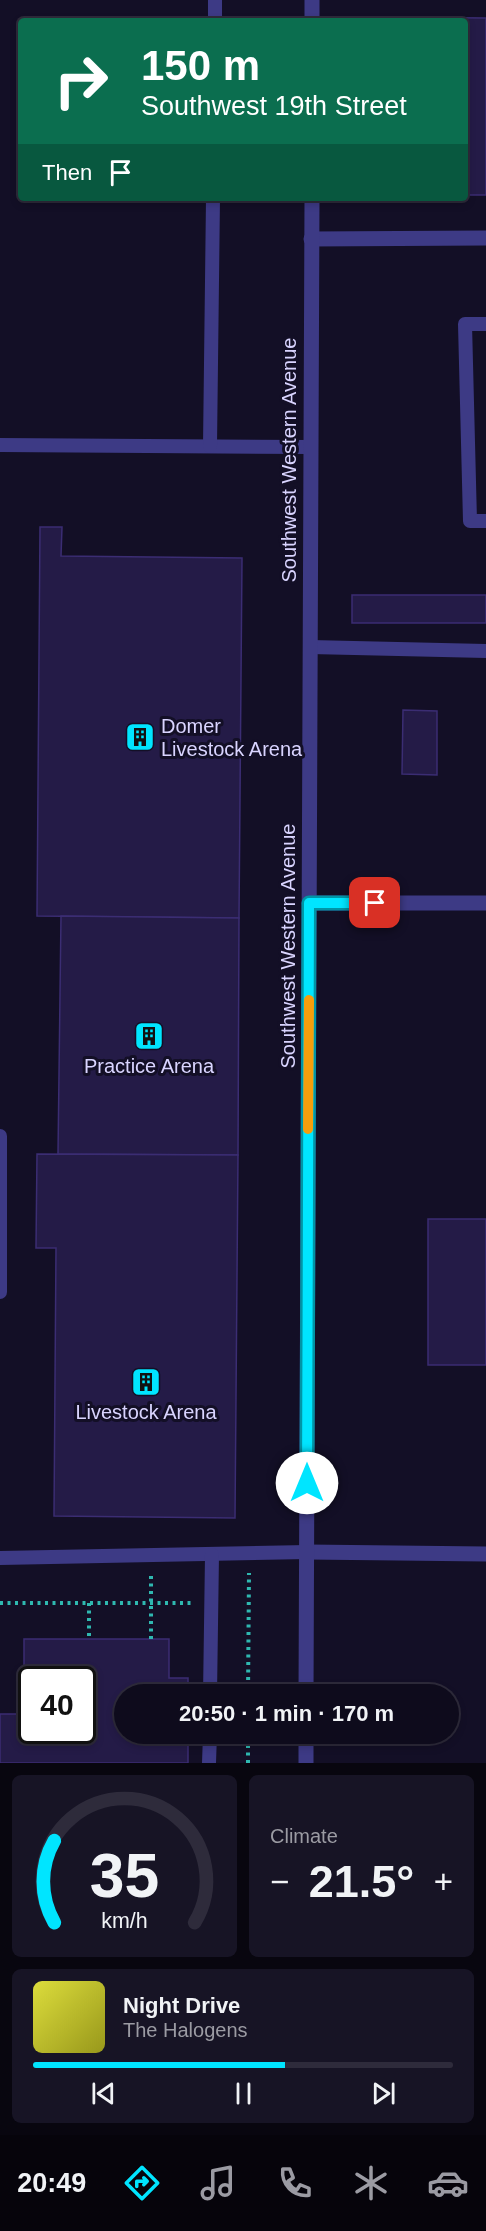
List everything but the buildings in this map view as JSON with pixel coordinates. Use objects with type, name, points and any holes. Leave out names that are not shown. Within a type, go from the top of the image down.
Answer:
[{"type":"street","points":[[312,0],[312,18]]},
{"type":"street","name":"Southwest Western Avenue","points":[[306,1684],[312,201]]},
{"type":"street","points":[[311,239],[486,238]]},
{"type":"street","points":[[309,903],[486,903]]},
{"type":"street","points":[[307,1552],[486,1554]]},
{"type":"street","points":[[306,1744],[306,1763]]},
{"type":"lane","points":[[215,0],[215,18]]},
{"type":"lane","points":[[210,446],[213,201]]},
{"type":"lane","points":[[486,324],[465,324],[470,521],[486,521]]},
{"type":"lane","points":[[0,445],[311,447]]},
{"type":"lane","points":[[310,647],[486,651]]},
{"type":"lane","points":[[0,1136],[0,1292]]},
{"type":"lane","points":[[0,1558],[307,1552]]},
{"type":"lane","points":[[210,1684],[212,1555]]},
{"type":"lane","points":[[209,1763],[210,1744]]},
{"type":"path","points":[[248,1684],[249,1572]]},
{"type":"path","points":[[151,1574],[151,1639]]},
{"type":"path","points":[[0,1603],[191,1604]]},
{"type":"path","points":[[89,1603],[89,1639]]},
{"type":"path","points":[[248,1744],[248,1763]]},
{"type":"slow traffic","points":[[308,1129],[309,1000]]},
{"type":"place","name":"Domer Livestock Arena","points":[[140,737]]},
{"type":"place","name":"Practice Arena","points":[[149,1036]]},
{"type":"place","name":"Livestock Arena","points":[[146,1382]]},
{"type":"route","points":[[307,1483],[309,903],[375,903]]}]
